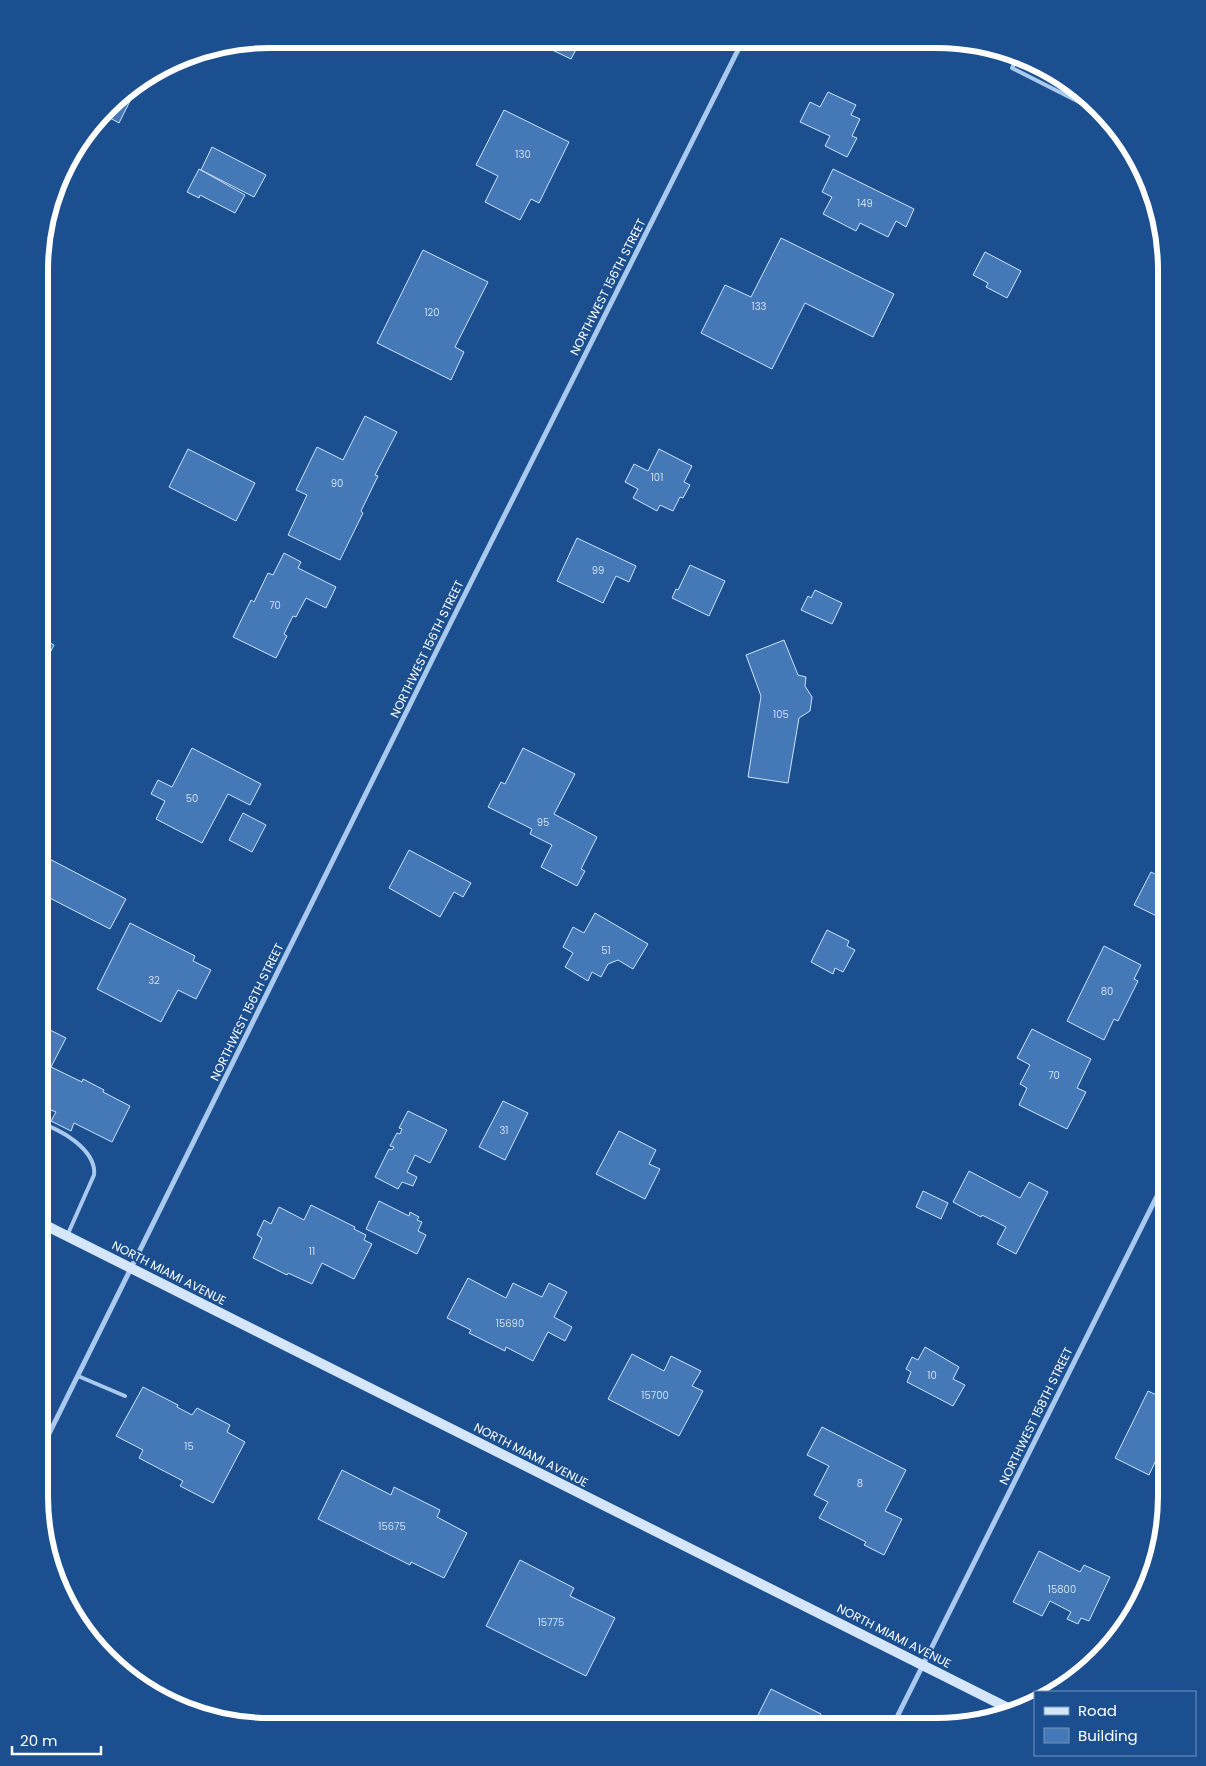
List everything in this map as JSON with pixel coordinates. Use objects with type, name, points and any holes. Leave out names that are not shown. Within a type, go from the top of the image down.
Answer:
[{"type":"street","name":"NORTHWEST 156TH STREET","points":[[48,1436],[439,646],[739,48]]},
{"type":"street","name":"NORTHWEST 158TH STREET","points":[[897,1718],[1158,1194]]},
{"type":"street","name":"NORTH MIAMI AVENUE","points":[[48,1226],[1007,1707]]},
{"type":"lane","points":[[1015,62],[1012,68],[1085,105]]},
{"type":"lane","points":[[48,1127],[83,1147],[95,1170],[68,1236]]},
{"type":"lane","points":[[78,1376],[125,1396]]},
{"type":"building","points":[[548,48],[577,48],[571,59]]},
{"type":"building","points":[[828,92],[856,105],[851,115],[860,119],[852,136],[857,138],[847,157],[825,146],[830,136],[800,122],[810,102],[820,107]]},
{"type":"building","points":[[131,96],[132,97],[119,123],[109,117]]},
{"type":"building","points":[[504,110],[569,142],[539,203],[531,199],[520,220],[485,202],[498,176],[476,165]]},
{"type":"building","points":[[212,147],[266,175],[254,197],[201,170]]},
{"type":"building","points":[[199,169],[245,195],[235,213],[200,195],[199,198],[187,192]]},
{"type":"building","points":[[833,169],[914,209],[906,227],[896,221],[888,237],[860,223],[856,231],[823,214],[832,197],[822,192]]},
{"type":"building","points":[[781,238],[894,294],[873,337],[805,303],[772,369],[701,333],[725,285],[751,297]]},
{"type":"building","points":[[423,250],[488,282],[455,347],[464,352],[451,380],[377,343]]},
{"type":"building","points":[[985,252],[1021,271],[1007,298],[986,287],[988,283],[973,275]]},
{"type":"building","points":[[365,416],[397,432],[375,475],[378,476],[361,511],[363,513],[340,560],[288,535],[307,495],[296,490],[317,447],[343,460]]},
{"type":"building","points":[[188,449],[255,483],[236,521],[169,487]]},
{"type":"building","points":[[659,449],[692,466],[684,482],[690,485],[683,498],[680,497],[673,511],[660,505],[657,511],[633,498],[638,489],[625,482],[634,464],[648,471]]},
{"type":"building","points":[[577,538],[636,566],[629,582],[616,576],[603,603],[557,581]]},
{"type":"building","points":[[284,553],[301,562],[298,568],[336,587],[326,608],[306,598],[296,617],[293,616],[284,634],[287,636],[276,658],[233,637],[251,600],[254,602],[268,573],[273,575]]},
{"type":"building","points":[[690,565],[725,581],[709,616],[672,598]]},
{"type":"building","points":[[815,590],[842,603],[832,624],[801,610],[808,596],[811,598]]},
{"type":"building","points":[[784,640],[798,675],[806,677],[805,686],[812,697],[810,711],[799,718],[788,783],[748,777],[761,696],[746,655]]},
{"type":"building","points":[[48,642],[54,645],[48,657]]},
{"type":"building","points":[[192,748],[261,784],[250,805],[228,794],[202,843],[156,819],[165,801],[151,794],[158,780],[172,787]]},
{"type":"building","points":[[523,748],[575,774],[554,814],[597,837],[581,869],[585,871],[577,886],[541,867],[552,845],[530,834],[532,829],[488,807],[501,782],[505,784]]},
{"type":"building","points":[[243,813],[266,825],[252,852],[229,840]]},
{"type":"building","points":[[409,850],[471,883],[463,897],[454,892],[440,917],[389,888]]},
{"type":"building","points":[[48,858],[126,899],[110,929],[48,897]]},
{"type":"building","points":[[1151,872],[1158,876],[1158,917],[1134,905]]},
{"type":"building","points":[[595,913],[648,944],[633,969],[618,960],[608,964],[601,977],[592,972],[588,981],[565,967],[573,953],[563,947],[573,927],[584,933]]},
{"type":"building","points":[[130,923],[195,956],[193,961],[211,970],[196,999],[178,990],[161,1022],[97,989]]},
{"type":"building","points":[[827,930],[849,941],[847,946],[855,950],[843,972],[835,968],[833,974],[811,962]]},
{"type":"building","points":[[1104,946],[1141,965],[1134,979],[1138,981],[1118,1021],[1114,1019],[1104,1040],[1067,1021]]},
{"type":"building","points":[[48,1029],[66,1038],[51,1067],[82,1082],[83,1079],[130,1106],[112,1142],[74,1123],[71,1131],[51,1121],[56,1112],[51,1110],[48,1115]]},
{"type":"building","points":[[1032,1029],[1091,1059],[1077,1088],[1086,1092],[1067,1129],[1019,1105],[1027,1088],[1020,1084],[1030,1065],[1017,1058]]},
{"type":"building","points":[[503,1101],[528,1113],[505,1160],[479,1147]]},
{"type":"building","points":[[408,1111],[447,1130],[430,1163],[415,1155],[407,1172],[417,1177],[413,1186],[402,1182],[398,1189],[375,1177],[389,1149],[392,1150],[394,1147],[390,1146],[397,1133],[400,1134],[402,1129],[399,1128]]},
{"type":"building","points":[[619,1131],[656,1150],[649,1164],[660,1169],[645,1199],[596,1174]]},
{"type":"building","points":[[969,1171],[1020,1198],[1029,1182],[1048,1192],[1016,1254],[997,1244],[1006,1227],[982,1215],[981,1217],[953,1202]]},
{"type":"building","points":[[923,1191],[948,1203],[941,1219],[916,1207]]},
{"type":"building","points":[[379,1201],[409,1216],[410,1212],[419,1217],[417,1220],[422,1222],[418,1231],[426,1235],[417,1254],[366,1229]]},
{"type":"building","points":[[311,1205],[355,1227],[354,1229],[366,1235],[364,1240],[372,1244],[354,1279],[322,1263],[312,1284],[288,1273],[287,1275],[253,1258],[262,1238],[257,1235],[264,1220],[271,1224],[279,1207],[304,1220]]},
{"type":"building","points":[[468,1278],[506,1298],[513,1283],[542,1297],[549,1283],[567,1292],[554,1317],[572,1327],[565,1341],[548,1332],[533,1361],[506,1347],[505,1351],[469,1333],[471,1330],[447,1318]]},
{"type":"building","points":[[925,1347],[959,1367],[953,1379],[965,1385],[953,1406],[907,1382],[911,1372],[906,1369],[912,1357],[918,1360]]},
{"type":"building","points":[[632,1354],[664,1371],[671,1356],[701,1371],[692,1386],[703,1391],[679,1436],[608,1399]]},
{"type":"building","points":[[143,1387],[178,1405],[177,1407],[192,1415],[197,1408],[230,1425],[227,1432],[245,1442],[213,1503],[180,1486],[183,1481],[139,1458],[143,1450],[116,1436]]},
{"type":"building","points":[[1148,1391],[1158,1396],[1158,1458],[1149,1475],[1115,1458]]},
{"type":"building","points":[[822,1427],[906,1470],[885,1511],[902,1519],[884,1555],[864,1545],[866,1542],[819,1518],[828,1502],[814,1495],[829,1466],[807,1455]]},
{"type":"building","points":[[342,1470],[391,1495],[394,1487],[440,1510],[437,1517],[467,1533],[444,1578],[411,1562],[410,1565],[318,1519]]},
{"type":"building","points":[[1039,1551],[1080,1572],[1084,1565],[1110,1577],[1089,1621],[1081,1618],[1078,1624],[1067,1619],[1071,1612],[1050,1601],[1042,1616],[1013,1602]]},
{"type":"building","points":[[520,1560],[574,1588],[570,1596],[615,1618],[586,1676],[486,1626]]},
{"type":"building","points":[[771,1689],[821,1714],[819,1718],[756,1718]]}]
